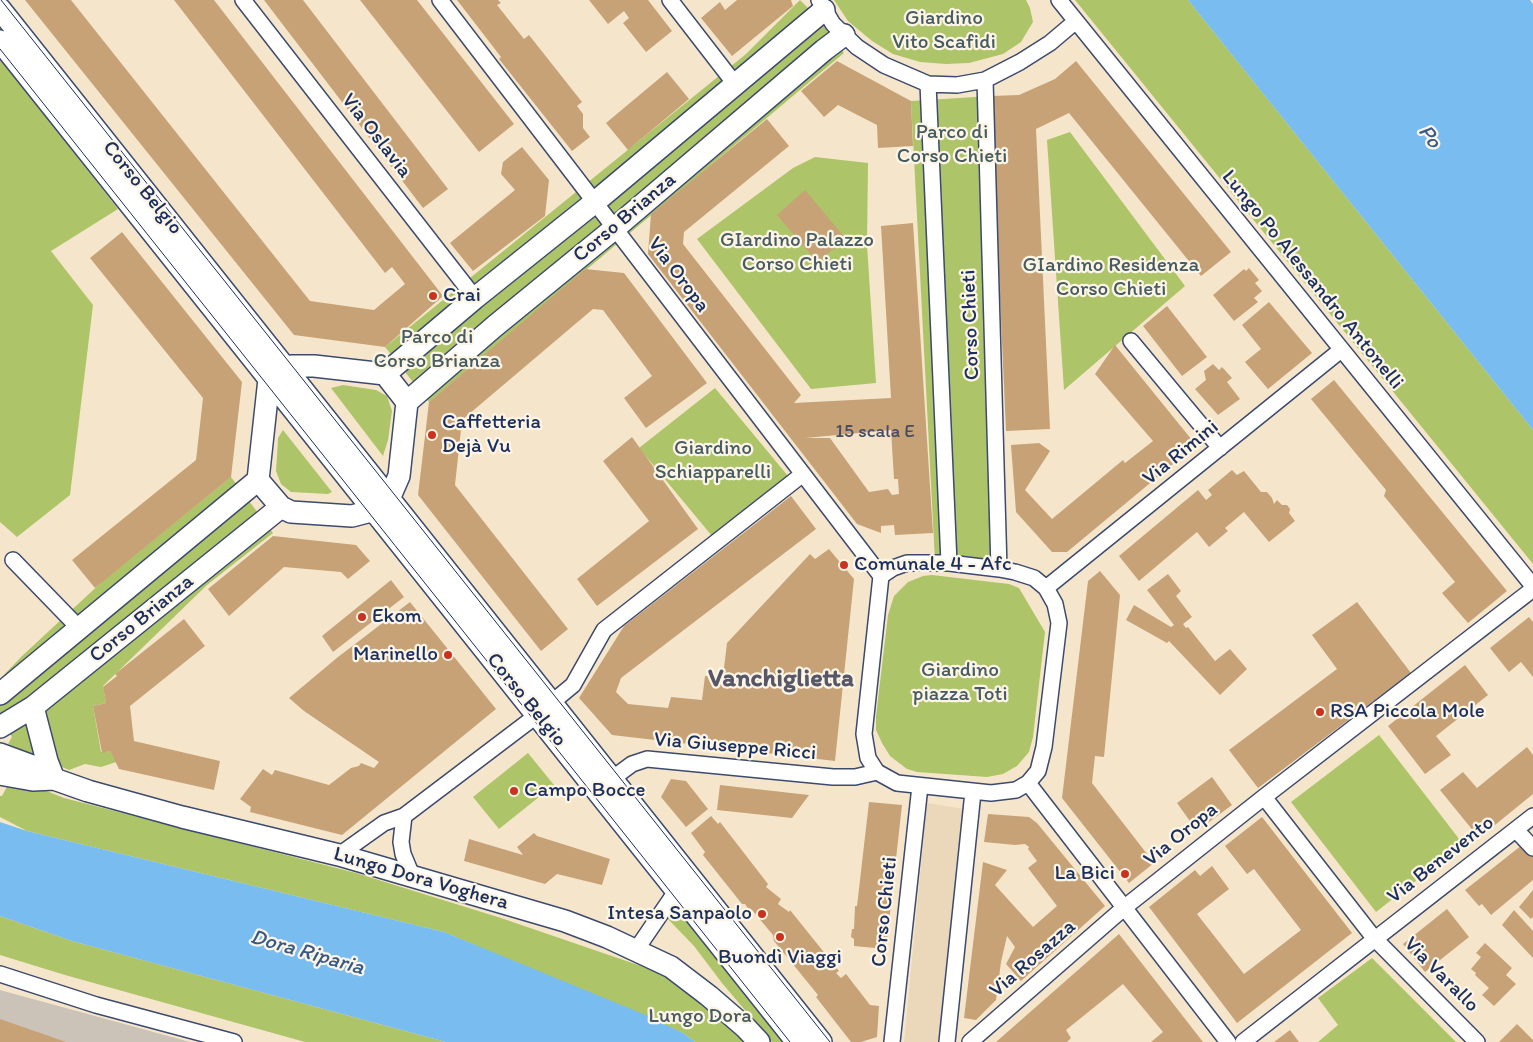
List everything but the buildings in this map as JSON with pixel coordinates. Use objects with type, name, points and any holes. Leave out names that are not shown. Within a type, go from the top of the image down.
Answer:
[{"type":"street","name":"Via Oslavia","points":[[243,0],[475,298]]},
{"type":"street","name":"Via Oropa","points":[[440,0],[882,576]]},
{"type":"street","points":[[670,0],[735,84]]},
{"type":"street","name":"Lungo Po Alessandro Antonelli","points":[[1059,0],[1533,588]]},
{"type":"street","name":"Corso Brianza","points":[[385,374],[475,298],[595,202],[735,84],[822,5]]},
{"type":"street","points":[[822,5],[833,24],[857,47],[884,65],[928,84],[957,85],[984,80],[1020,62],[1050,43],[1076,21]]},
{"type":"street","name":"Corso Belgio","points":[[0,9],[277,373]]},
{"type":"street","name":"Corso Brianza","points":[[407,402],[844,34]]},
{"type":"street","name":"Corso Belgio","points":[[0,41],[277,373],[682,882],[821,1042]]},
{"type":"street","name":"Corso Chieti","points":[[984,80],[999,569]]},
{"type":"street","name":"Corso Chieti","points":[[928,84],[949,563]]},
{"type":"street","points":[[1131,341],[1220,448]]},
{"type":"street","name":"Via Rimini","points":[[1046,588],[1341,350]]},
{"type":"street","points":[[314,366],[385,374],[407,402],[399,476],[382,504],[352,516],[291,512],[280,507],[258,480],[277,373],[314,366]]},
{"type":"street","name":"Corso Belgio","points":[[544,709],[573,685],[604,630],[803,474]]},
{"type":"street","name":"Corso Brianza","points":[[0,694],[258,480]]},
{"type":"street","name":"Corso Brianza","points":[[0,726],[33,707],[280,507]]},
{"type":"street","points":[[13,560],[79,628]]},
{"type":"street","points":[[907,563],[949,563],[999,569],[1034,578],[1046,588],[1055,604],[1059,623],[1044,747],[1038,771],[1028,783],[1016,790],[991,793],[898,783],[877,772],[868,758],[864,734],[882,576],[893,568],[907,563]]},
{"type":"street","name":"Via Oropa","points":[[1125,907],[1533,588]]},
{"type":"street","points":[[33,707],[47,761],[54,779]]},
{"type":"street","points":[[339,855],[384,823],[404,816],[544,709]]},
{"type":"street","name":"Lungo Dora Voghera","points":[[0,754],[38,768],[54,779],[88,791],[173,815],[339,855],[565,921],[636,950],[671,967],[709,996],[746,1028],[759,1042]]},
{"type":"street","name":"Via Giuseppe Ricci","points":[[605,785],[632,764],[647,759],[834,777],[855,777],[877,772]]},
{"type":"street","name":"Lungo Dora Voghera","points":[[0,774],[33,780],[54,779]]},
{"type":"street","points":[[1028,783],[1228,1042]]},
{"type":"street","name":"Corso Chieti","points":[[892,1042],[920,786]]},
{"type":"street","points":[[947,1042],[973,792]]},
{"type":"street","points":[[1264,797],[1374,938]]},
{"type":"street","points":[[404,816],[401,842],[403,854],[414,878]]},
{"type":"street","name":"Via Benevento","points":[[1243,1042],[1374,938],[1533,816]]},
{"type":"street","points":[[1516,830],[1533,848]]},
{"type":"street","points":[[636,950],[682,882]]},
{"type":"street","name":"Corso Belgio","points":[[682,882],[797,1042]]},
{"type":"street","name":"Via Rosazza","points":[[970,1042],[1125,907]]},
{"type":"street","name":"Via Varallo","points":[[1374,938],[1477,1042]]},
{"type":"street","points":[[0,974],[96,1006],[234,1042]]},
{"type":"shaded area","points":[[927,803],[971,810],[938,1042],[904,1042]]},
{"type":"shaded area","points":[[0,990],[190,1042],[0,1042]]},
{"type":"green space","name":"Parco di Corso Brianza","points":[[800,0],[816,16],[844,53],[429,402],[385,347],[746,54]]},
{"type":"green space","name":"Giardino Vito Scafidi","points":[[834,0],[1026,0],[1033,22],[1021,42],[1003,54],[969,63],[920,62],[893,54],[872,41],[848,21]]},
{"type":"green space","points":[[1075,0],[1188,0],[1533,430],[1533,564]]},
{"type":"green space","points":[[0,59],[118,209],[51,251],[93,305],[70,495],[17,537],[0,522]]},
{"type":"green space","name":"Parco di Corso Chieti","points":[[991,96],[999,569],[935,561],[911,101]]},
{"type":"green space","name":"GIardino Residenza Corso Chieti","points":[[1070,132],[1185,286],[1064,390],[1047,140]]},
{"type":"green space","name":"GIardino Palazzo Corso Chieti","points":[[815,157],[868,163],[867,245],[876,383],[811,389],[697,239],[793,168]]},
{"type":"green space","points":[[343,385],[376,390],[387,396],[392,411],[388,440],[383,456],[331,388]]},
{"type":"green space","name":"Giardino Schiapparelli","points":[[715,388],[788,476],[712,536],[639,448]]},
{"type":"green space","points":[[283,430],[332,492],[328,494],[291,492],[281,484],[276,471],[278,438]]},
{"type":"green space","points":[[231,477],[273,533],[207,585],[103,686],[106,703],[93,706],[101,752],[110,751],[116,762],[101,767],[85,764],[69,770],[8,744],[12,737],[0,721],[0,679],[104,580]]},
{"type":"green space","name":"Giardino piazza Toti","points":[[932,575],[1009,584],[1019,588],[1045,632],[1033,737],[1029,752],[1017,766],[1003,774],[987,777],[917,772],[907,769],[890,756],[876,730],[888,615],[894,596],[908,582],[923,576]]},
{"type":"green space","points":[[1379,735],[1463,844],[1376,912],[1291,802]]},
{"type":"green space","name":"Campo Bocce","points":[[528,753],[554,785],[499,829],[473,797]]},
{"type":"green space","name":"Lungo Dora","points":[[12,777],[64,798],[356,873],[501,918],[641,966],[709,996],[757,1042],[695,1042],[683,1033],[444,932],[27,831],[0,817],[0,796],[2,796]]},
{"type":"green space","points":[[679,902],[790,1042],[772,1042],[722,983],[694,946],[666,917]]},
{"type":"green space","points":[[0,916],[72,941],[446,1042],[305,1042],[65,975],[0,955]]},
{"type":"green space","points":[[1372,958],[1456,1042],[1318,1042],[1338,1025],[1318,998]]},
{"type":"water","name":"Po","points":[[1188,0],[1530,0],[1533,4],[1533,430]]},
{"type":"water","name":"Dora Riparia","points":[[0,822],[27,831],[444,932],[643,1014],[683,1033],[695,1042],[446,1042],[72,941],[0,916]]},
{"type":"tram line","points":[[1,0],[830,1042]]},
{"type":"tram line","points":[[0,49],[790,1042]]},
{"type":"place","name":"Crai","points":[[433,296]]},
{"type":"place","name":"Caffetteria Dejà Vu","points":[[432,435]]},
{"type":"place","name":"Comunale 4 - Afc","points":[[844,565]]},
{"type":"place","name":"Ekom","points":[[362,617]]},
{"type":"place","name":"Marinello","points":[[448,655]]},
{"type":"place","name":"RSA Piccola Mole","points":[[1320,712]]},
{"type":"place","name":"Campo Bocce","points":[[514,791]]},
{"type":"place","name":"La Bici","points":[[1125,874]]},
{"type":"place","name":"Intesa Sanpaolo","points":[[762,914]]},
{"type":"place","name":"Buondì Viaggi","points":[[780,937]]},
{"type":"district","name":"Vanchiglietta","points":[[781,679]]}]
